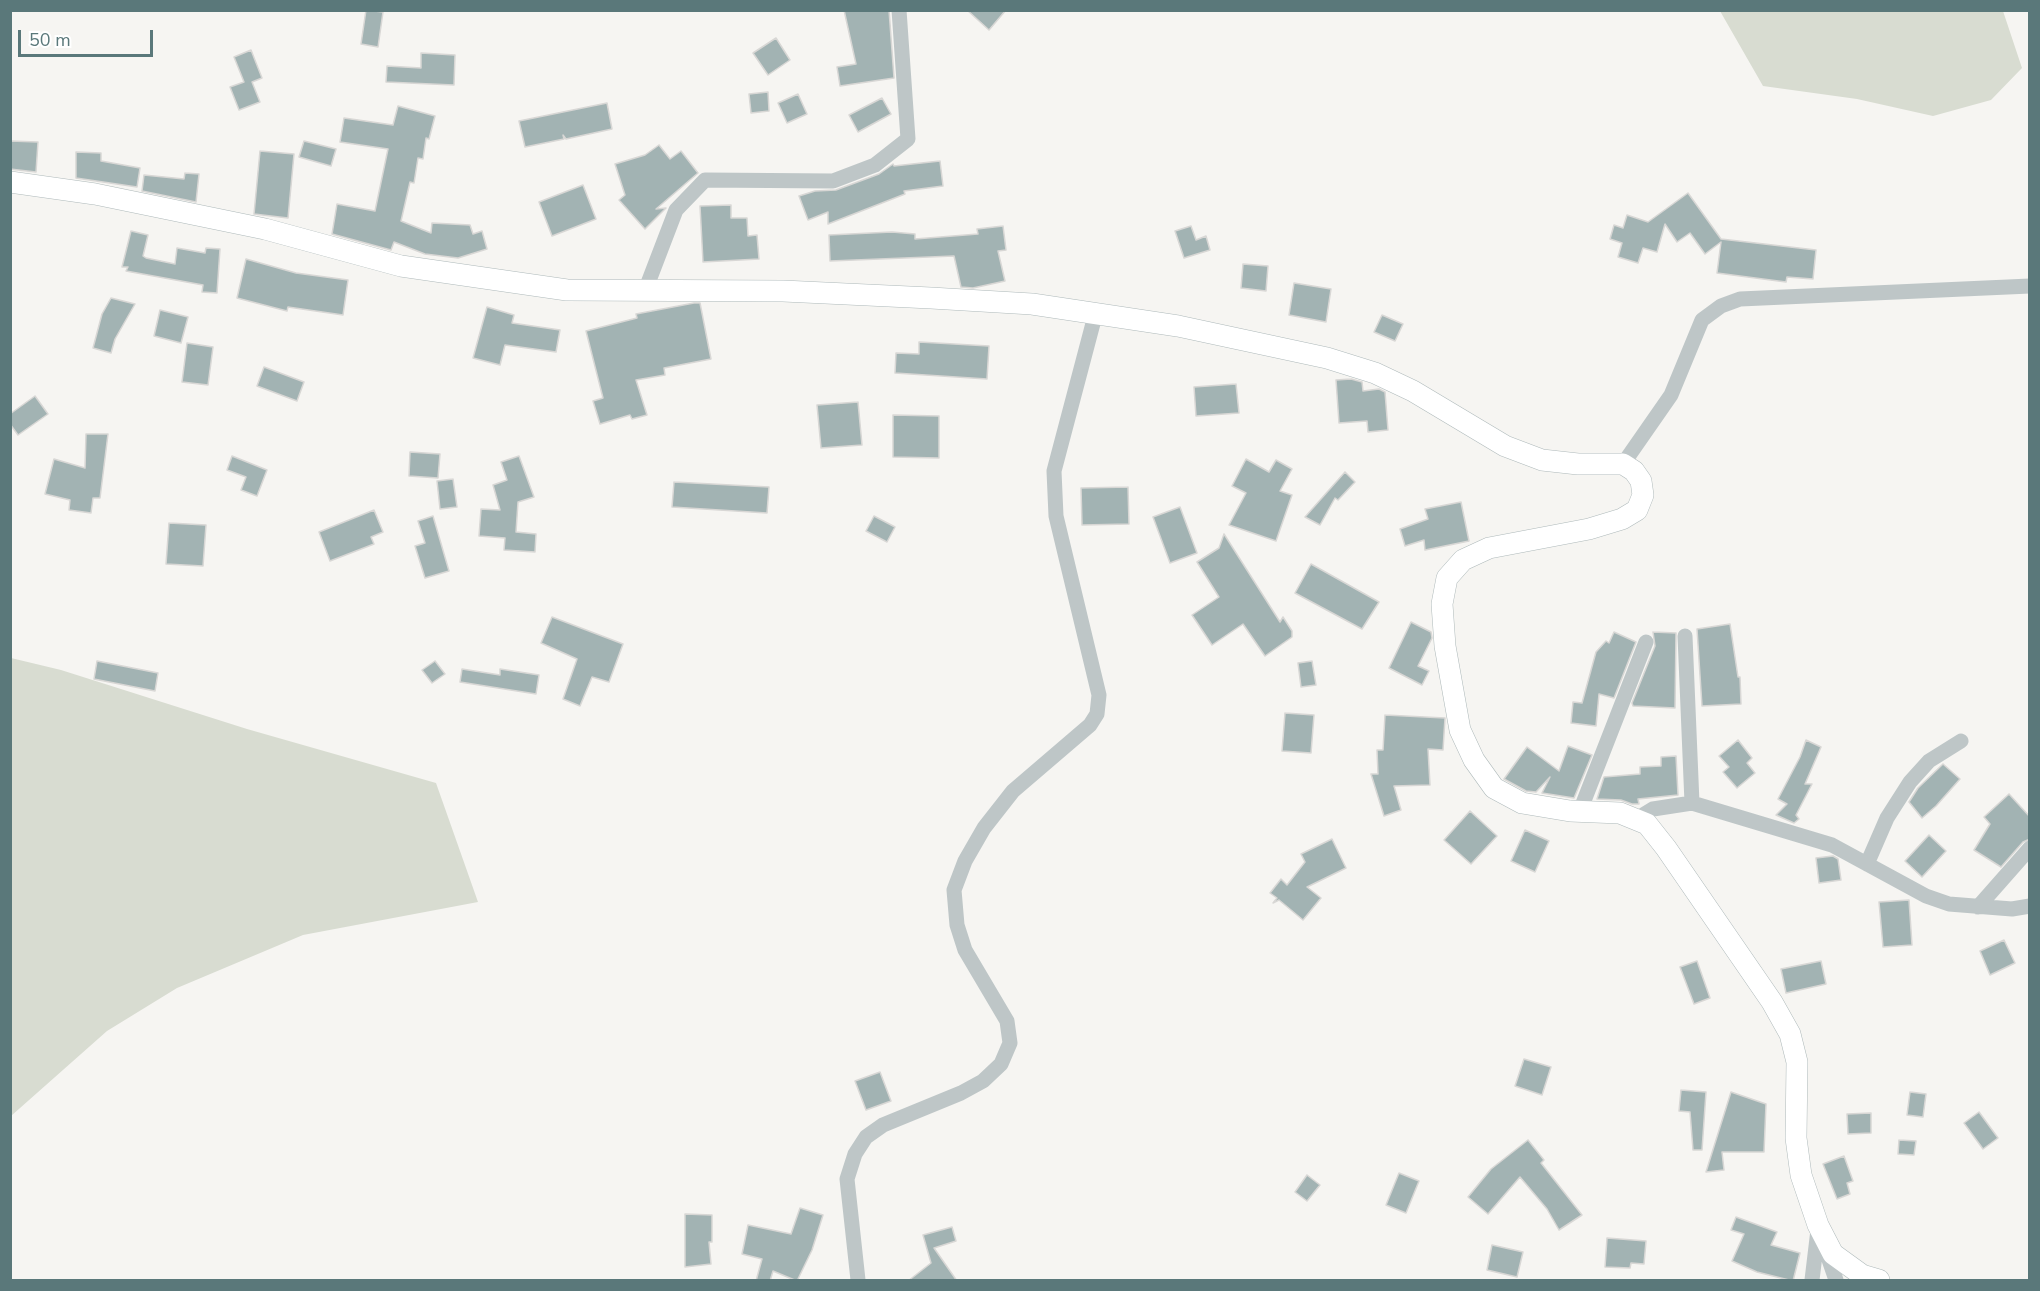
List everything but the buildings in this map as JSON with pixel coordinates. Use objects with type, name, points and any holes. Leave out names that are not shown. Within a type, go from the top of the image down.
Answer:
[{"type":"street","points":[[645,291],[676,210],[705,180],[833,181],[875,165],[908,139],[899,10]]},
{"type":"street","points":[[10,182],[95,194],[265,229],[401,266],[567,290],[783,291],[1032,304],[1178,326],[1327,358],[1375,373],[1413,391],[1505,446],[1542,460],[1578,464],[1623,464],[1634,471],[1641,481],[1643,495],[1637,510],[1622,519],[1589,529],[1489,548],[1463,560],[1448,578],[1442,604],[1445,646],[1460,730],[1474,760],[1494,788],[1522,803],[1580,811],[1620,813],[1647,824],[1772,1002],[1790,1034],[1797,1062],[1796,1138],[1801,1175],[1836,1281]]},
{"type":"street","points":[[1623,464],[1671,395],[1702,320],[1721,306],[1740,298],[2030,286]]},
{"type":"street","points":[[858,1281],[847,1179],[855,1154],[866,1137],[883,1125],[961,1093],[983,1081],[1001,1064],[1010,1043],[1007,1022],[964,950],[957,925],[954,890],[965,861],[984,828],[1013,790],[1090,725],[1097,714],[1099,695],[1056,516],[1054,471],[1096,312]]},
{"type":"street","points":[[1685,636],[1692,803]]},
{"type":"street","points":[[1580,811],[1646,642]]},
{"type":"street","points":[[1867,864],[1887,818],[1910,782],[1929,761],[1961,741]]},
{"type":"street","points":[[1635,820],[1653,809],[1692,803],[1832,845],[1926,896],[1949,904],[2012,909],[2030,906]]},
{"type":"street","points":[[1978,907],[2030,848]]},
{"type":"street","points":[[1812,1281],[1818,1225]]},
{"type":"street","points":[[1818,1225],[1833,1254],[1862,1275],[1879,1281]]},
{"type":"shaded area","points":[[1720,11],[2003,11],[2022,68],[1991,100],[1933,116],[1857,99],[1763,86]]},
{"type":"shaded area","points":[[11,658],[61,670],[247,729],[436,783],[478,902],[303,935],[177,988],[107,1031],[11,1116]]}]
